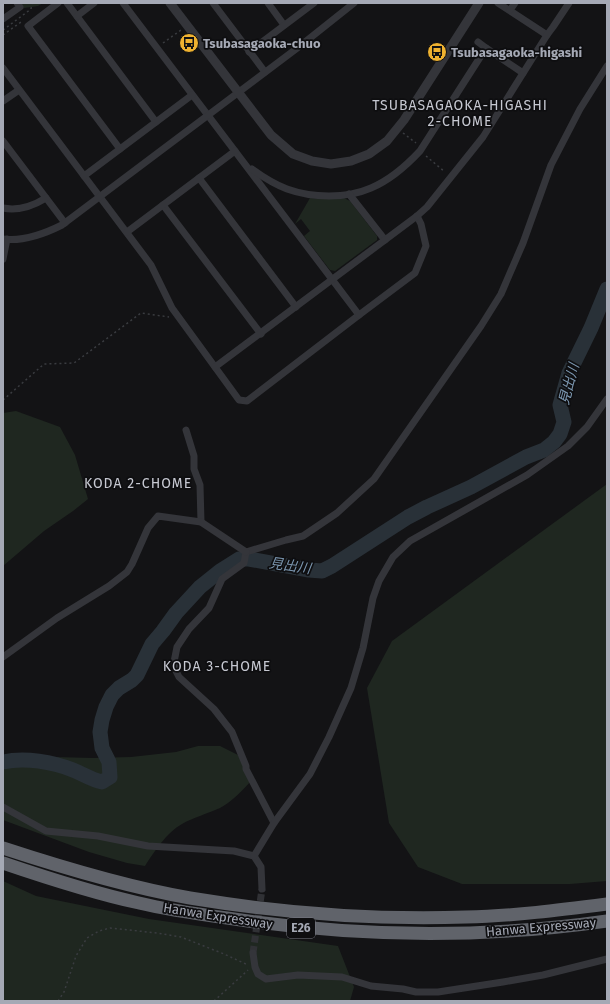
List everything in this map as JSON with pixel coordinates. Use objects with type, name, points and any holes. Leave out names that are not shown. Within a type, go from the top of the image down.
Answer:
[{"type":"highway","name":"Hanwa Expressway","points":[[3,848],[141,888],[190,898],[262,908],[343,916],[416,918],[467,917],[532,913],[607,904]]},
{"type":"highway","name":"Hanwa Expressway","points":[[3,863],[90,890],[139,903],[194,914],[269,925],[408,934],[464,933],[532,929],[607,920]]},
{"type":"street","points":[[3,19],[20,7],[17,3]]},
{"type":"street","points":[[58,3],[28,26],[120,149]]},
{"type":"street","points":[[67,3],[156,122]]},
{"type":"street","points":[[77,16],[94,3]]},
{"type":"street","points":[[123,3],[359,315]]},
{"type":"street","points":[[170,3],[271,136],[292,154],[312,162],[331,164],[351,161],[369,154],[387,141],[404,120],[479,3]]},
{"type":"street","points":[[213,3],[265,72]]},
{"type":"street","points":[[268,3],[284,25]]},
{"type":"street","points":[[250,52],[314,3]]},
{"type":"street","points":[[3,259],[5,239],[34,236],[49,232],[65,223],[208,116],[354,3]]},
{"type":"street","points":[[498,3],[547,35]]},
{"type":"street","points":[[510,10],[515,3]]},
{"type":"street","points":[[215,367],[427,207],[483,137],[547,35],[569,3]]},
{"type":"street","points":[[478,42],[523,73]]},
{"type":"street","points":[[245,164],[264,178],[287,189],[323,196],[350,194],[383,182],[397,173],[421,150],[486,48]]},
{"type":"street","points":[[246,552],[303,536],[337,513],[374,479],[501,294],[523,243],[551,165],[580,109],[607,66]]},
{"type":"street","points":[[3,68],[152,265],[172,308],[239,400],[247,400],[415,273],[426,246],[421,224],[416,216]]},
{"type":"street","points":[[3,102],[19,90]]},
{"type":"street","points":[[84,176],[192,95]]},
{"type":"street","points":[[3,141],[6,151],[65,223]]},
{"type":"street","points":[[127,232],[235,151]]},
{"type":"street","points":[[199,178],[296,307]]},
{"type":"street","points":[[350,194],[385,240]]},
{"type":"street","points":[[3,208],[27,207],[46,198]]},
{"type":"street","points":[[163,205],[260,334]]},
{"type":"street","points":[[254,856],[274,823],[310,774],[329,737],[351,688],[363,648],[373,598],[379,581],[393,556],[410,541],[527,475],[568,446],[587,427],[607,399]]},
{"type":"street","points":[[186,430],[194,456],[194,469],[200,485],[201,522]]},
{"type":"street","points":[[3,657],[57,618],[109,586],[127,572],[148,528],[158,516],[201,522],[246,552]]},
{"type":"street","points":[[246,552],[244,563],[222,579],[209,608],[189,629],[177,647],[174,662],[179,677],[214,710],[232,732],[246,769],[274,823]]},
{"type":"street","points":[[3,807],[46,830],[98,836],[148,846],[234,851],[254,856],[261,867],[262,889]]},
{"type":"street","points":[[253,953],[252,966],[258,974],[266,979],[298,975],[342,977],[371,986],[403,989],[416,992],[438,992],[543,975],[607,959]]},
{"type":"path","points":[[157,48],[187,25]]},
{"type":"path","points":[[397,128],[451,177]]},
{"type":"path","points":[[3,400],[44,364],[74,363],[141,313],[179,318]]},
{"type":"path","points":[[58,1001],[64,992],[76,956],[87,938],[99,931],[110,928],[157,932],[181,937],[252,966],[214,1001]]},
{"type":"shaded area","points":[[21,3],[43,3],[38,6],[24,8]]},
{"type":"shaded area","points":[[310,198],[344,198],[350,201],[377,236],[377,240],[335,271],[330,270],[304,236],[310,231],[301,219],[295,224]]},
{"type":"shaded area","points":[[16,411],[60,427],[75,455],[88,499],[44,531],[3,566],[3,413]]},
{"type":"shaded area","points":[[607,484],[607,881],[570,884],[462,884],[418,867],[389,823],[367,688],[392,641]]},
{"type":"shaded area","points":[[198,746],[220,746],[238,755],[250,782],[224,806],[191,819],[171,832],[161,843],[145,866],[127,863],[89,852],[3,820],[3,770],[18,761],[54,757],[131,757],[176,752]]},
{"type":"shaded area","points":[[3,881],[36,896],[149,919],[338,946],[354,987],[350,1001],[3,1001]]},
{"type":"waterway","name":"見出川","points":[[3,762],[20,760],[39,761],[65,767],[102,782],[110,777],[109,762],[102,748],[100,732],[106,707],[112,695],[137,675],[152,644],[176,613],[200,587],[220,571],[239,559],[249,559],[322,571],[408,517],[471,487],[526,457],[544,450],[554,442],[560,434],[564,422],[560,405],[569,373],[591,328],[607,289]]},
{"type":"tunnel","points":[[253,953],[262,889]]},
{"type":"place","name":"Tsubasagaoka-chuo","points":[[189,43]]},
{"type":"place","name":"Tsubasagaoka-higashi","points":[[437,52]]},
{"type":"district","name":"TSUBASAGAOKA-HIGASHI 2-CHOME","points":[[460,114]]},
{"type":"district","name":"KODA 2-CHOME","points":[[138,483]]},
{"type":"district","name":"KODA 3-CHOME","points":[[217,666]]}]
